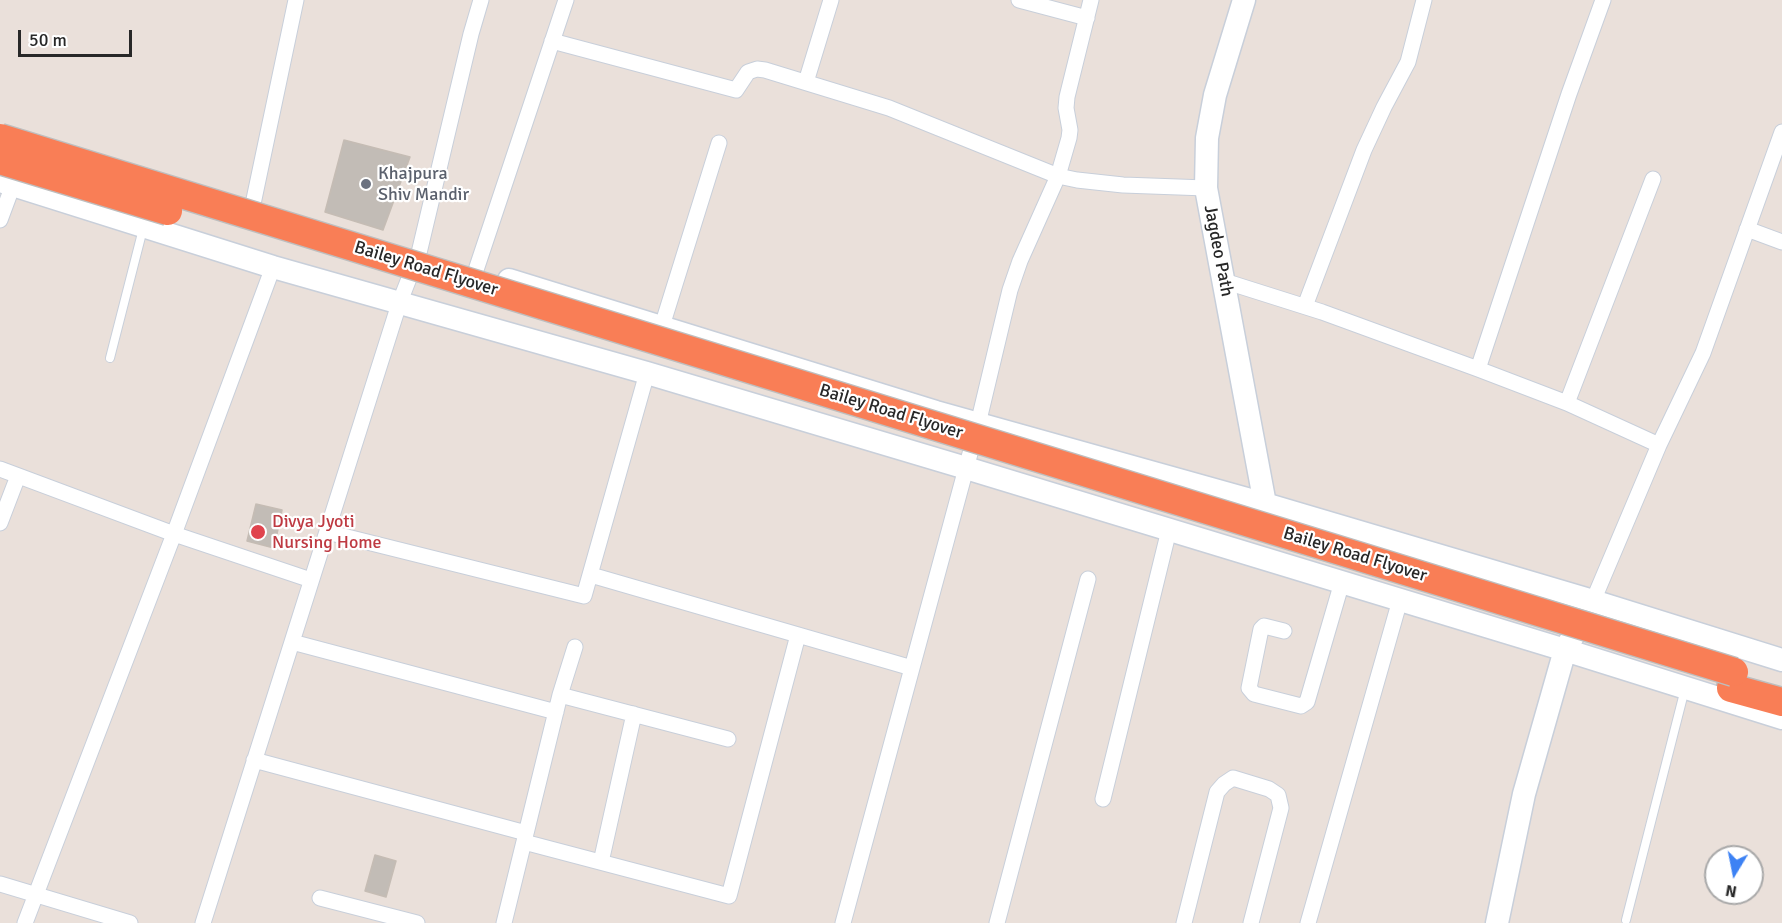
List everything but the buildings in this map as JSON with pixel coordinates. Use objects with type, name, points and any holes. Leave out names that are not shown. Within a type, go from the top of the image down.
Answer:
[{"type":"highway","name":"Bailey Road Flyover","points":[[0,138],[1732,680],[1782,702]]},
{"type":"highway","name":"Bailey Road Flyover","points":[[0,160],[1732,680],[1782,686]]},
{"type":"main road","name":"Jagdeo Path","points":[[1244,0],[1215,95],[1207,138],[1206,188],[1265,504]]},
{"type":"main road","points":[[0,124],[253,204],[662,326],[978,424],[1265,504],[1593,601],[1782,660]]},
{"type":"main road","points":[[6,183],[273,267],[966,468],[1782,718]]},
{"type":"main road","points":[[1215,544],[1230,494]]},
{"type":"main road","points":[[1319,575],[1336,525]]},
{"type":"main road","points":[[1497,923],[1524,795],[1565,650],[1593,601]]},
{"type":"street","points":[[253,204],[296,0]]},
{"type":"street","points":[[203,923],[399,304],[419,253],[468,45],[481,0]]},
{"type":"street","points":[[476,270],[566,0]]},
{"type":"street","points":[[806,82],[831,0]]},
{"type":"street","points":[[1020,0],[1087,18]]},
{"type":"street","points":[[843,923],[978,424],[1010,290],[1020,261],[1058,176],[1070,134],[1066,108],[1067,97],[1091,0]]},
{"type":"street","points":[[1305,306],[1364,150],[1408,62],[1424,0]]},
{"type":"street","points":[[1478,369],[1569,94],[1603,0]]},
{"type":"street","points":[[552,41],[736,90],[748,72],[757,69],[806,82],[889,108],[1058,176],[1104,184],[1206,188]]},
{"type":"street","points":[[1593,601],[1659,445],[1703,353],[1782,132]]},
{"type":"street","points":[[662,326],[719,143]]},
{"type":"street","points":[[1568,403],[1653,178]]},
{"type":"street","points":[[0,220],[6,183]]},
{"type":"street","points":[[1747,229],[1782,242]]},
{"type":"street","points":[[25,923],[174,534],[273,267]]},
{"type":"street","points":[[1224,280],[1305,306],[1568,403],[1659,445]]},
{"type":"street","points":[[327,532],[579,596],[586,593],[647,374]]},
{"type":"street","points":[[0,469],[174,534],[311,580]]},
{"type":"street","points":[[0,523],[18,476]]},
{"type":"street","points":[[1102,798],[1169,530]]},
{"type":"street","points":[[591,575],[912,668]]},
{"type":"street","points":[[997,923],[1088,579]]},
{"type":"street","points":[[1284,631],[1264,626],[1261,629],[1249,688],[1254,694],[1301,706],[1307,702],[1342,582]]},
{"type":"street","points":[[1308,923],[1400,600]]},
{"type":"street","points":[[254,760],[525,837],[601,862],[729,896],[798,635]]},
{"type":"street","points":[[292,642],[556,712]]},
{"type":"street","points":[[504,923],[560,695],[575,646]]},
{"type":"street","points":[[560,695],[728,739]]},
{"type":"street","points":[[601,862],[634,714]]},
{"type":"street","points":[[1184,923],[1217,792],[1233,778],[1269,789],[1278,795],[1281,808],[1251,923]]},
{"type":"street","points":[[0,884],[130,923]]},
{"type":"street","points":[[320,898],[417,923]]},
{"type":"lane","points":[[110,358],[156,174]]},
{"type":"lane","points":[[1626,920],[1685,688]]},
{"type":"place","name":"Khajpura Shiv Mandir","points":[[366,184]]},
{"type":"place","name":"Divya Jyoti Nursing Home","points":[[258,532]]}]
